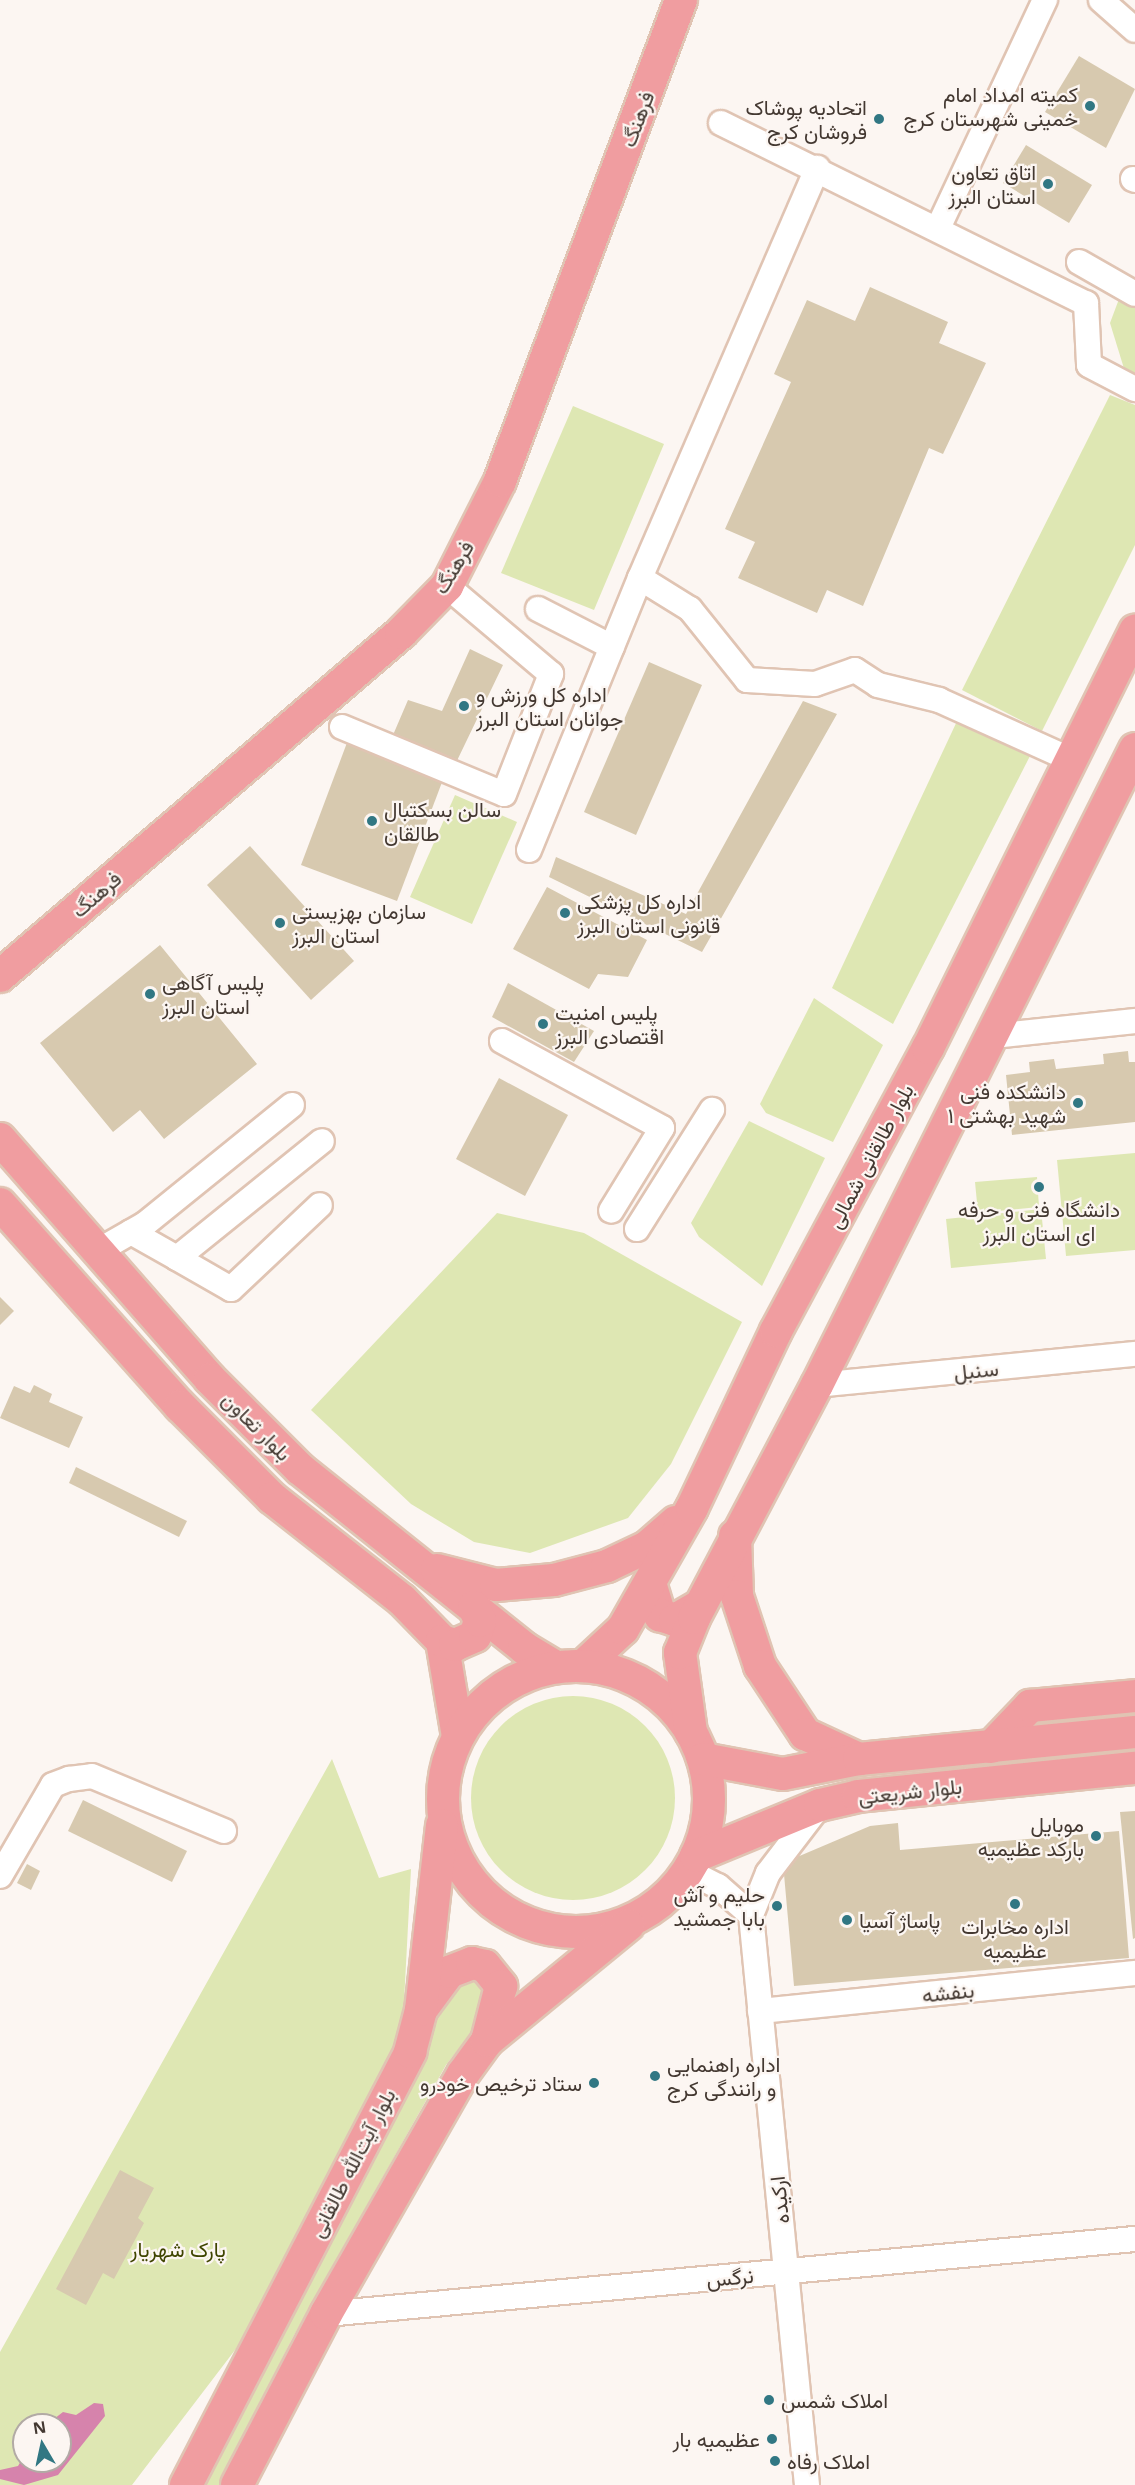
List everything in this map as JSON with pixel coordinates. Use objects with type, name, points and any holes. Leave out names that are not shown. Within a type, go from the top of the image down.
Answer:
[{"type":"main road","name":"فرهنگ","points":[[0,976],[400,633],[447,586],[500,481],[681,0]]},
{"type":"main road","name":"بلوار طالقانی شمالی","points":[[569,1667],[623,1629],[692,1508],[776,1331],[1074,761],[1135,632]]},
{"type":"main road","points":[[487,2041],[638,1917],[666,1897],[692,1864],[707,1825],[697,1746],[680,1653],[699,1606],[735,1532],[817,1385],[1135,749]]},
{"type":"main road","name":"بلوار تعاون","points":[[0,1138],[210,1379],[300,1469],[474,1606],[569,1667]]},
{"type":"main road","name":"بلوار تعاون","points":[[0,1204],[180,1406],[272,1498],[402,1600],[442,1641]]},
{"type":"main road","points":[[428,1568],[496,1585],[554,1580],[607,1566],[647,1547],[692,1508]]},
{"type":"main road","points":[[735,1532],[737,1596],[760,1666],[805,1734],[859,1760]]},
{"type":"main road","points":[[650,1582],[660,1615],[675,1620],[699,1606]]},
{"type":"main road","points":[[458,1737],[442,1641],[455,1645],[475,1636],[480,1621],[474,1606]]},
{"type":"main road","points":[[638,1917],[603,1929],[567,1932],[523,1921],[472,1884],[453,1852],[443,1818],[445,1772],[458,1737],[498,1690],[569,1667],[609,1670],[656,1693],[697,1746]]},
{"type":"main road","points":[[991,1747],[1030,1706],[1135,1696]]},
{"type":"main road","name":"بلوار شریعتی","points":[[697,1746],[783,1774],[859,1760],[1135,1732]]},
{"type":"main road","name":"بلوار شریعتی","points":[[692,1864],[820,1805],[858,1796],[1135,1768]]},
{"type":"main road","points":[[783,1774],[772,1796],[778,1810],[791,1817]]},
{"type":"main road","name":"بلوار آیت‌الله طالقانی","points":[[186,2485],[410,2052],[421,2010],[443,1818]]},
{"type":"main road","points":[[237,2485],[326,2314],[487,2041],[501,1986],[485,1966],[472,1964],[449,1972],[421,2010]]},
{"type":"street","points":[[939,226],[1046,0]]},
{"type":"street","points":[[1101,0],[1135,30]]},
{"type":"street","points":[[721,123],[939,226],[1086,303],[1089,365],[1135,389]]},
{"type":"street","points":[[529,850],[640,578],[817,168]]},
{"type":"street","points":[[1079,262],[1135,294]]},
{"type":"street","points":[[640,578],[690,609],[747,680],[815,684],[855,670],[878,685],[939,700],[1074,761]]},
{"type":"street","points":[[342,727],[504,794],[551,674],[447,586]]},
{"type":"street","points":[[538,609],[612,647]]},
{"type":"street","points":[[993,1036],[1135,1021]]},
{"type":"street","points":[[502,1041],[662,1128],[611,1211]]},
{"type":"street","points":[[98,1251],[131,1232],[292,1105]]},
{"type":"street","points":[[637,1229],[712,1110]]},
{"type":"street","points":[[177,1258],[322,1141]]},
{"type":"street","points":[[131,1232],[231,1289],[320,1205]]},
{"type":"street","name":"سنبل","points":[[817,1385],[1135,1354]]},
{"type":"street","points":[[0,1876],[53,1785],[69,1779],[92,1776],[224,1831]]},
{"type":"street","name":"ارکیده","points":[[807,2485],[751,1916],[768,1873],[820,1805]]},
{"type":"street","points":[[692,1864],[751,1916]]},
{"type":"street","name":"بنفشه","points":[[760,2011],[1135,1973]]},
{"type":"street","name":"نرگس","points":[[326,2314],[1135,2239]]},
{"type":"street","points":[[173,2485],[211,2434]]},
{"type":"green space","points":[[1119,299],[1135,308],[1135,379],[1126,375],[1110,323]]},
{"type":"green space","points":[[1110,395],[1135,405],[1135,545],[1042,731],[962,690]]},
{"type":"green space","points":[[573,406],[664,444],[594,610],[501,573]]},
{"type":"green space","points":[[958,719],[1030,756],[893,1024],[832,988]]},
{"type":"green space","points":[[455,795],[517,822],[472,924],[410,897]]},
{"type":"green space","points":[[814,998],[883,1045],[833,1142],[766,1113],[760,1104]]},
{"type":"green space","points":[[749,1121],[825,1158],[762,1286],[699,1237],[691,1223]]},
{"type":"green space","points":[[1135,1153],[1135,1250],[1066,1256],[1057,1160]]},
{"type":"green space","points":[[1037,1177],[1039,1207],[978,1213],[975,1182]]},
{"type":"green space","points":[[1041,1209],[1046,1259],[951,1268],[946,1219]]},
{"type":"green space","points":[[497,1213],[584,1233],[742,1322],[671,1464],[628,1518],[530,1553],[474,1542],[411,1504],[311,1410]]},
{"type":"green space","points":[[563,1696],[583,1696],[603,1700],[621,1708],[638,1719],[652,1733],[671,1768],[675,1798],[671,1828],[663,1846],[652,1863],[638,1877],[603,1896],[583,1900],[563,1900],[543,1896],[525,1888],[508,1877],[494,1863],[475,1828],[471,1808],[471,1788],[475,1768],[483,1750],[494,1733],[508,1719],[543,1700]]},
{"type":"green space","name":"پارک شهریار","points":[[332,1759],[379,1878],[411,1869],[402,2040],[267,2308],[132,2485],[0,2485],[0,2352]]},
{"type":"green space","points":[[471,1975],[490,1991],[483,2018],[446,2065],[292,2339],[220,2485],[204,2485],[437,2018],[442,1993]]},
{"type":"shaded area","points":[[94,2403],[103,2404],[105,2416],[72,2457],[72,2414],[76,2415]]},
{"type":"shaded area","points":[[12,2467],[12,2473],[60,2473],[24,2485],[0,2479],[0,2470]]},
{"type":"building","name":"کمیته امداد امام خمینی شهرستان کرج","points":[[1079,56],[1135,89],[1106,148],[1045,112]]},
{"type":"building","name":"اتاق تعاون استان البرز","points":[[1026,145],[1092,185],[1069,223],[1003,183]]},
{"type":"building","points":[[870,287],[948,322],[939,343],[986,363],[943,454],[929,448],[863,606],[827,590],[817,613],[738,578],[755,542],[725,529],[791,382],[774,374],[807,300],[855,321]]},
{"type":"building","name":"اداره کل ورزش و جوانان استان البرز","points":[[470,649],[503,665],[453,769],[390,742],[408,700],[442,711]]},
{"type":"building","points":[[649,662],[702,685],[636,835],[584,812]]},
{"type":"building","points":[[803,701],[837,714],[702,952],[549,877],[556,857],[686,914]]},
{"type":"building","name":"سالن بسکتبال طالقان","points":[[348,740],[444,777],[397,901],[301,865]]},
{"type":"building","name":"سازمان بهزیستی استان البرز","points":[[250,846],[354,961],[311,1000],[207,885]]},
{"type":"building","name":"اداره کل پزشکی قانونی استان البرز","points":[[547,887],[647,940],[628,977],[598,974],[589,989],[513,949]]},
{"type":"building","name":"پلیس آگاهی استان البرز","points":[[160,945],[257,1064],[164,1139],[140,1110],[113,1132],[40,1043]]},
{"type":"building","name":"پلیس امنیت اقتصادی البرز","points":[[508,983],[594,1031],[574,1062],[492,1017]]},
{"type":"building","points":[[1128,1051],[1129,1062],[1135,1062],[1135,1122],[1012,1135],[1006,1075],[1030,1072],[1029,1062],[1054,1059],[1056,1069],[1104,1064],[1103,1054]]},
{"type":"building","points":[[499,1078],[568,1115],[525,1196],[456,1159]]},
{"type":"building","points":[[0,1297],[14,1311],[0,1325]]},
{"type":"building","points":[[34,1385],[52,1394],[49,1402],[83,1417],[69,1448],[0,1418],[14,1386],[30,1393]]},
{"type":"building","points":[[76,1467],[187,1521],[179,1537],[69,1483]]},
{"type":"building","points":[[83,1800],[187,1851],[172,1882],[68,1831]]},
{"type":"building","points":[[1135,1811],[1135,1938],[1133,1939],[1120,1812]]},
{"type":"building","name":"اداره مخابرات عظیمیه","points":[[898,1823],[900,1850],[1119,1831],[1129,1958],[794,1986],[783,1863],[870,1826]]},
{"type":"building","points":[[27,1864],[40,1871],[31,1890],[17,1883]]},
{"type":"building","points":[[120,2170],[154,2188],[138,2218],[144,2223],[114,2279],[103,2273],[86,2305],[56,2289]]},
{"type":"place","name":"کمیته امداد امام خمینی شهرستان کرج","points":[[1090,106]]},
{"type":"place","name":"اتحادیه پوشاک فروشان کرج","points":[[879,119]]},
{"type":"place","name":"اتاق تعاون استان البرز","points":[[1048,184]]},
{"type":"place","name":"اداره کل ورزش و جوانان استان البرز","points":[[464,706]]},
{"type":"place","name":"سالن بسکتبال طالقان","points":[[372,821]]},
{"type":"place","name":"اداره کل پزشکی قانونی استان البرز","points":[[565,913]]},
{"type":"place","name":"سازمان بهزیستی استان البرز","points":[[280,923]]},
{"type":"place","name":"پلیس آگاهی استان البرز","points":[[150,994]]},
{"type":"place","name":"پلیس امنیت اقتصادی البرز","points":[[543,1024]]},
{"type":"place","name":"دانشکده فنی شهید بهشتی ۱","points":[[1078,1103]]},
{"type":"place","name":"دانشگاه فنی و حرفه ای استان البرز","points":[[1039,1187]]},
{"type":"place","name":"موبایل بارکد عظیمیه","points":[[1096,1836]]},
{"type":"place","name":"اداره مخابرات عظیمیه","points":[[1015,1904]]},
{"type":"place","name":"حلیم و آش بابا جمشید","points":[[777,1906]]},
{"type":"place","name":"پاساژ آسیا","points":[[847,1920]]},
{"type":"place","name":"اداره راهنمایی و رانندگی کرج","points":[[655,2076]]},
{"type":"place","name":"ستاد ترخیص خودرو","points":[[594,2083]]},
{"type":"place","name":"املاک شمس","points":[[769,2400]]},
{"type":"place","name":"عظیمیه بار","points":[[772,2439]]},
{"type":"place","name":"املاک رفاه","points":[[775,2461]]}]
